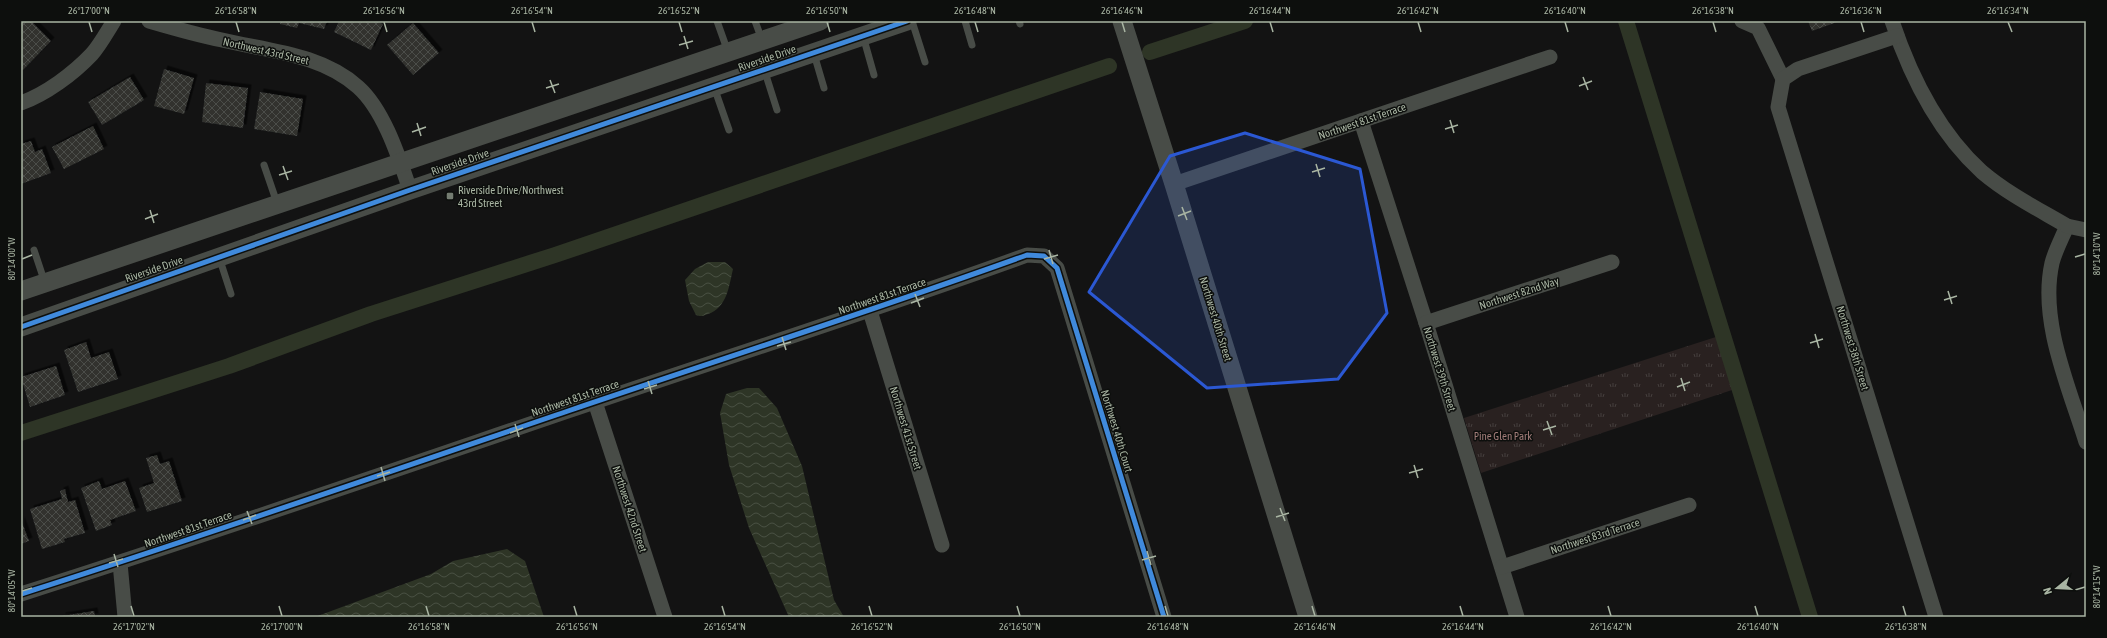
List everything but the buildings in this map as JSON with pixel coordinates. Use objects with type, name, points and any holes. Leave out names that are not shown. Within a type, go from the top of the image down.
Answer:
[{"type":"street","points":[[21,103],[32,99],[65,77],[92,54],[114,21]]},
{"type":"street","name":"Northwest 43rd Street","points":[[149,21],[221,40],[300,57],[331,69],[359,88],[382,119],[401,163],[410,190]]},
{"type":"street","name":"Riverside Drive","points":[[21,291],[820,21]]},
{"type":"street","name":"Riverside Drive","points":[[21,327],[410,190],[906,21]]},
{"type":"street","name":"Northwest 40th Street","points":[[1122,21],[1308,617]]},
{"type":"street","points":[[1742,21],[1760,25],[1783,79],[1798,69],[1897,36]]},
{"type":"street","points":[[1892,21],[1922,93],[1952,137],[1982,171],[2012,195],[2067,226],[2086,230]]},
{"type":"street","name":"Northwest 81st Terrace","points":[[1174,184],[1550,57]]},
{"type":"street","name":"Northwest 38th Street","points":[[1783,79],[1778,108],[1936,617]]},
{"type":"street","name":"Northwest 39th Street","points":[[1361,121],[1426,323],[1517,617]]},
{"type":"street","points":[[2067,226],[2052,263],[2049,298],[2052,334],[2086,442]]},
{"type":"street","name":"Northwest 81st Terrace","points":[[21,594],[120,563],[595,402],[870,311],[1027,255],[1044,256]]},
{"type":"street","name":"Northwest 40th Court","points":[[1044,256],[1057,268],[1164,617]]},
{"type":"street","name":"Northwest 82nd Way","points":[[1426,323],[1612,262]]},
{"type":"street","name":"Northwest 41st Street","points":[[870,311],[942,545]]},
{"type":"street","name":"Northwest 42nd Street","points":[[595,402],[665,617]]},
{"type":"street","name":"Northwest 83rd Terrace","points":[[1502,567],[1689,506]]},
{"type":"street","points":[[120,563],[125,617]]},
{"type":"lane","points":[[717,21],[728,52]]},
{"type":"lane","points":[[756,21],[762,40]]},
{"type":"lane","points":[[912,21],[925,62]]},
{"type":"lane","points":[[965,21],[972,45]]},
{"type":"lane","points":[[862,36],[874,74]]},
{"type":"lane","points":[[813,53],[824,88]]},
{"type":"lane","points":[[764,69],[778,110]]},
{"type":"lane","points":[[714,86],[729,130]]},
{"type":"lane","points":[[264,165],[277,204]]},
{"type":"lane","points":[[34,250],[45,283]]},
{"type":"lane","points":[[219,257],[231,294]]},
{"type":"highlighted area","points":[[1245,133],[1360,169],[1387,313],[1338,379],[1207,388],[1089,292],[1170,156]]},
{"type":"green space","name":"Pine Glen Park","points":[[1719,336],[1735,389],[1481,473],[1464,418]]},
{"type":"water","points":[[708,262],[725,262],[733,269],[723,302],[714,311],[699,316],[696,315],[689,301],[685,280],[695,269]]},
{"type":"water","points":[[747,388],[759,388],[777,408],[802,466],[834,600],[844,617],[789,617],[749,528],[729,465],[720,413],[726,394]]},
{"type":"water","points":[[507,549],[525,561],[544,617],[315,617],[431,574],[453,561]]},
{"type":"waterway","points":[[1150,52],[1245,21]]},
{"type":"waterway","points":[[1626,21],[1810,617]]},
{"type":"waterway","points":[[21,433],[229,366],[371,314],[555,255],[1109,66]]},
{"type":"cycle path","points":[[21,327],[410,190],[907,21]]},
{"type":"cycle path","points":[[21,594],[295,504],[855,315],[1027,255],[1044,256],[1057,268],[1164,617]]},
{"type":"place","name":"Riverside Drive/Northwest 43rd Street","points":[[450,196]]}]
